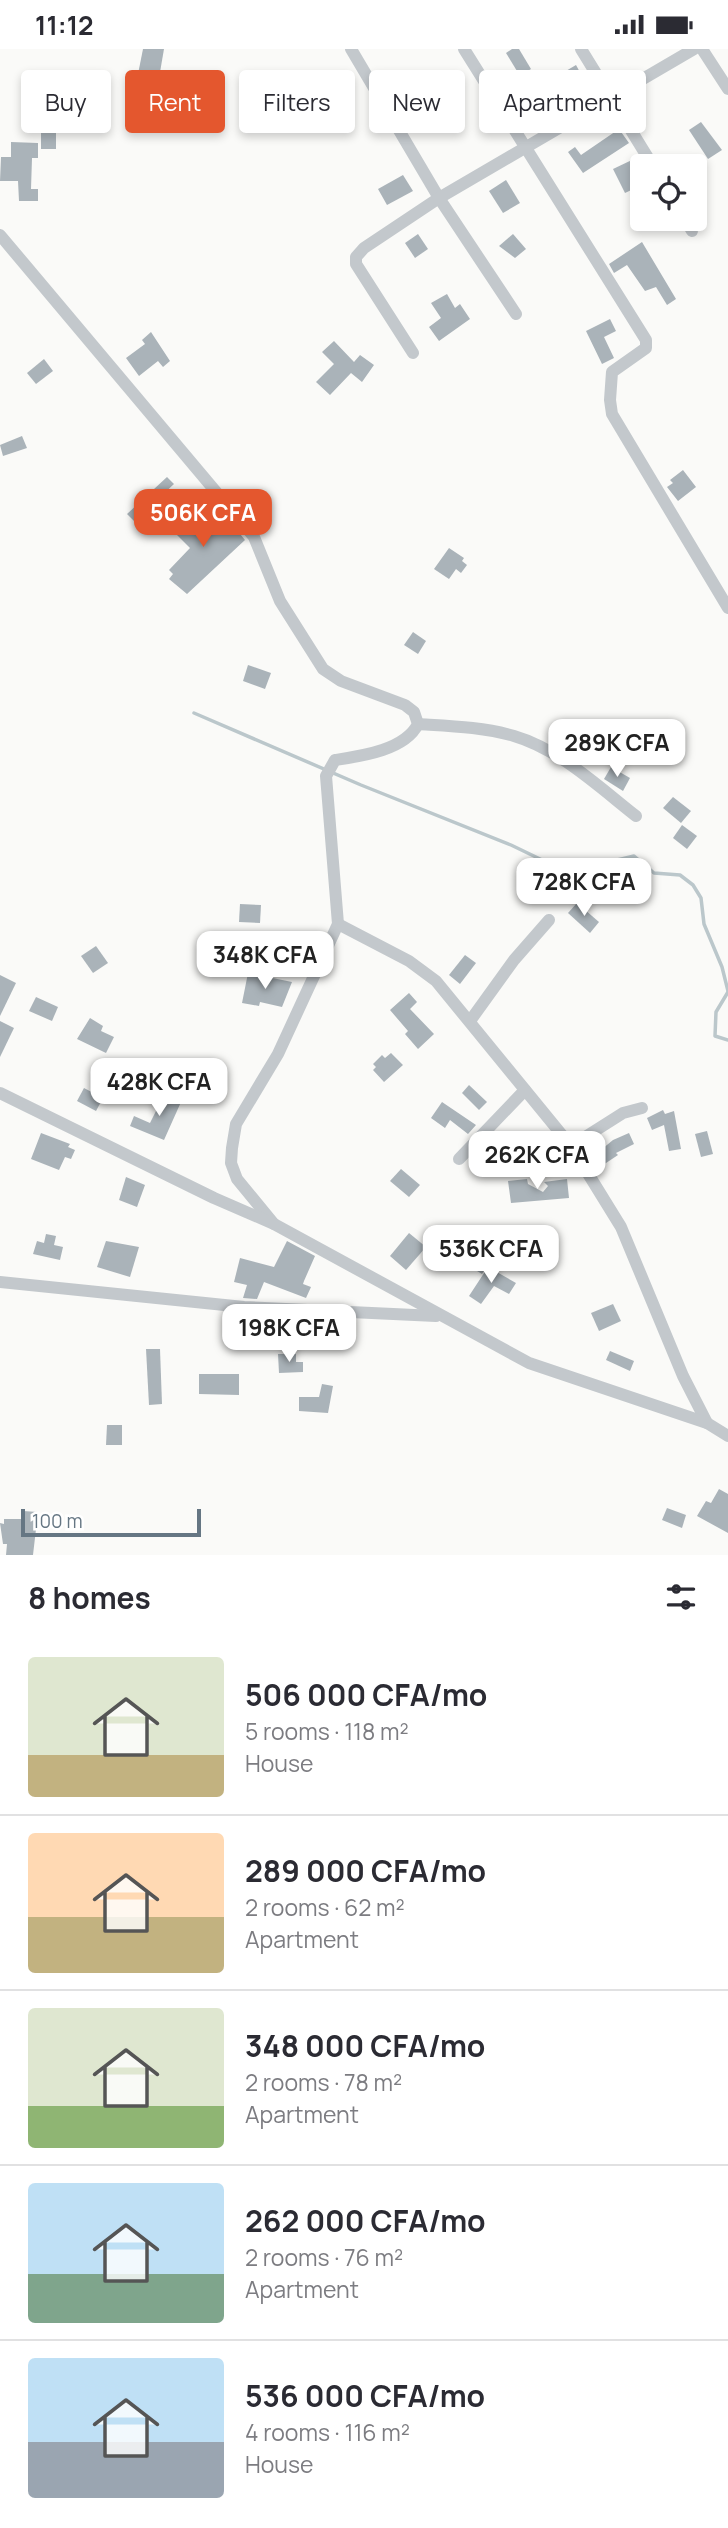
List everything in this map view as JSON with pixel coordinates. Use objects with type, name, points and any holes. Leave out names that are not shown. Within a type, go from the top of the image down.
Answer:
[{"type":"street","points":[[351,49],[439,198],[516,314]]},
{"type":"street","points":[[464,49],[646,340],[646,348],[612,372],[612,414],[728,608]]},
{"type":"street","points":[[581,49],[594,70]]},
{"type":"street","points":[[646,77],[694,49]]},
{"type":"street","points":[[702,49],[728,89]]},
{"type":"street","points":[[412,353],[355,261],[364,248],[439,198],[552,133]]},
{"type":"street","points":[[633,133],[646,154]]},
{"type":"street","points":[[0,235],[254,537],[280,601],[323,669],[341,681],[405,705],[415,712],[418,724],[409,737],[399,743],[335,760],[326,776],[338,924],[278,1054],[236,1124],[231,1163],[237,1179],[274,1224]]},
{"type":"street","points":[[418,724],[499,732],[533,743],[585,776],[636,816]]},
{"type":"street","points":[[470,1021],[549,920]]},
{"type":"street","points":[[338,924],[409,961],[436,981],[571,1146],[621,1227],[683,1376],[707,1423]]},
{"type":"street","points":[[459,1159],[525,1090]]},
{"type":"street","points":[[0,1093],[214,1198],[274,1224],[440,1317],[529,1363],[707,1423],[728,1436]]},
{"type":"street","points":[[571,1146],[623,1113],[642,1108]]},
{"type":"street","points":[[0,1282],[244,1307],[440,1317]]},
{"type":"building","points":[[143,49],[164,49],[160,70],[139,70]]},
{"type":"building","points":[[519,49],[531,69],[516,70],[506,53]]},
{"type":"building","points":[[701,122],[722,150],[708,159],[689,130]]},
{"type":"building","points":[[41,133],[56,133],[56,149],[41,149]]},
{"type":"building","points":[[613,133],[622,133],[629,143],[583,173],[568,152],[575,147],[581,155]]},
{"type":"building","points":[[11,142],[38,143],[38,158],[32,158],[31,189],[38,189],[38,201],[19,201],[18,181],[0,181],[1,157],[11,157]]},
{"type":"building","points":[[630,161],[630,191],[625,193],[613,169]]},
{"type":"building","points":[[403,175],[413,191],[387,205],[378,189]]},
{"type":"building","points":[[506,180],[520,203],[503,213],[489,191]]},
{"type":"building","points":[[418,234],[428,249],[415,258],[405,243]]},
{"type":"building","points":[[513,234],[526,249],[515,258],[499,246]]},
{"type":"building","points":[[642,242],[676,299],[667,305],[656,287],[645,291],[627,265],[614,273],[609,264]]},
{"type":"building","points":[[447,294],[455,308],[460,304],[470,319],[439,341],[429,327],[441,318],[431,303]]},
{"type":"building","points":[[610,319],[616,331],[604,337],[614,358],[602,364],[586,331]]},
{"type":"building","points":[[151,332],[170,361],[163,367],[158,361],[139,376],[126,358],[145,344],[142,340]]},
{"type":"building","points":[[334,341],[354,362],[360,355],[374,365],[362,382],[351,373],[330,395],[316,382],[334,364],[322,352]]},
{"type":"building","points":[[44,359],[53,371],[36,384],[27,373]]},
{"type":"building","points":[[22,436],[27,448],[3,456],[0,445]]},
{"type":"building","points":[[683,470],[696,487],[678,501],[667,487],[673,483],[670,480]]},
{"type":"building","points":[[167,477],[174,484],[142,514],[156,527],[148,535],[127,514]]},
{"type":"building","points":[[184,513],[194,524],[203,515],[212,523],[223,513],[245,540],[187,594],[169,579],[173,574],[169,570],[190,548],[169,527]]},
{"type":"building","points":[[449,548],[464,558],[462,561],[467,565],[461,573],[456,569],[449,579],[434,569]]},
{"type":"building","points":[[413,632],[426,641],[418,654],[404,645]]},
{"type":"building","points":[[248,665],[271,673],[265,689],[243,681]]},
{"type":"building","points":[[611,767],[630,778],[623,791],[604,779]]},
{"type":"building","points":[[673,797],[691,811],[681,823],[663,808]]},
{"type":"building","points":[[682,825],[697,836],[687,849],[673,838]]},
{"type":"building","points":[[577,903],[599,922],[590,933],[568,913]]},
{"type":"building","points":[[240,904],[261,905],[260,923],[239,922]]},
{"type":"building","points":[[96,946],[108,963],[93,973],[81,956]]},
{"type":"building","points":[[465,955],[476,963],[460,984],[449,975]]},
{"type":"building","points":[[248,973],[292,982],[282,1007],[260,1002],[259,1006],[242,1003]]},
{"type":"building","points":[[0,975],[16,983],[0,1016]]},
{"type":"building","points":[[409,993],[417,1002],[410,1009],[434,1034],[418,1049],[405,1034],[408,1031],[390,1010]]},
{"type":"building","points":[[36,997],[58,1007],[52,1021],[29,1011]]},
{"type":"building","points":[[90,1018],[103,1026],[101,1031],[114,1037],[106,1053],[77,1039]]},
{"type":"building","points":[[0,1021],[14,1028],[0,1057]]},
{"type":"building","points":[[391,1053],[403,1065],[384,1082],[373,1070],[376,1067],[373,1064],[382,1055],[385,1058]]},
{"type":"building","points":[[469,1085],[487,1102],[479,1110],[462,1093]]},
{"type":"building","points":[[84,1088],[103,1098],[96,1111],[77,1101]]},
{"type":"building","points":[[165,1093],[181,1102],[164,1140],[130,1126],[134,1116],[150,1123]]},
{"type":"building","points":[[442,1102],[476,1125],[468,1134],[450,1120],[445,1128],[431,1118]]},
{"type":"building","points":[[663,1110],[665,1114],[674,1111],[681,1149],[669,1151],[664,1125],[652,1130],[647,1118]]},
{"type":"building","points":[[707,1131],[713,1154],[701,1157],[695,1134]]},
{"type":"building","points":[[41,1133],[70,1144],[68,1147],[75,1150],[71,1159],[65,1157],[59,1170],[31,1159]]},
{"type":"building","points":[[629,1133],[634,1144],[616,1153],[618,1155],[600,1167],[596,1162],[593,1164],[590,1159],[613,1140]]},
{"type":"building","points":[[482,1147],[497,1158],[487,1171],[482,1168],[480,1171],[469,1163]]},
{"type":"building","points":[[401,1169],[420,1185],[409,1197],[390,1181]]},
{"type":"building","points":[[126,1177],[145,1185],[137,1207],[119,1200]]},
{"type":"building","points":[[527,1179],[528,1184],[543,1192],[548,1186],[544,1182],[567,1179],[569,1198],[511,1203],[508,1181]]},
{"type":"building","points":[[409,1233],[426,1247],[406,1270],[390,1256]]},
{"type":"building","points":[[46,1234],[56,1236],[54,1245],[63,1247],[60,1260],[33,1254],[37,1241],[44,1243]]},
{"type":"building","points":[[473,1237],[497,1251],[482,1274],[464,1263],[469,1255],[464,1251]]},
{"type":"building","points":[[106,1241],[139,1247],[130,1277],[97,1267]]},
{"type":"building","points":[[287,1241],[315,1256],[303,1284],[311,1287],[306,1298],[264,1282],[257,1299],[243,1298],[247,1285],[234,1282],[240,1258],[274,1267]]},
{"type":"building","points":[[488,1267],[516,1283],[509,1294],[494,1286],[481,1304],[469,1296]]},
{"type":"building","points":[[613,1304],[621,1321],[599,1331],[591,1313]]},
{"type":"building","points":[[146,1349],[160,1349],[162,1404],[149,1405]]},
{"type":"building","points":[[610,1351],[634,1361],[630,1371],[606,1360]]},
{"type":"building","points":[[278,1354],[296,1354],[296,1362],[303,1362],[303,1372],[279,1373]]},
{"type":"building","points":[[199,1374],[239,1374],[239,1395],[199,1394]]},
{"type":"building","points":[[322,1384],[333,1386],[328,1413],[299,1411],[299,1397],[319,1397]]},
{"type":"building","points":[[107,1425],[122,1425],[122,1445],[106,1445]]},
{"type":"building","points":[[719,1489],[728,1494],[728,1533],[697,1516],[706,1501],[711,1503]]},
{"type":"building","points":[[667,1508],[686,1515],[682,1528],[662,1520]]},
{"type":"building","points":[[23,1511],[38,1512],[33,1555],[6,1555],[7,1544],[3,1544],[0,1523],[4,1524],[4,1519],[23,1519]]},
{"type":"waterway","points":[[194,713],[361,785],[511,845],[567,872],[634,856],[654,873],[680,875],[693,885],[701,898],[704,924],[722,967],[728,991]]},
{"type":"waterway","points":[[728,992],[716,1012],[715,1036],[728,1040]]}]
